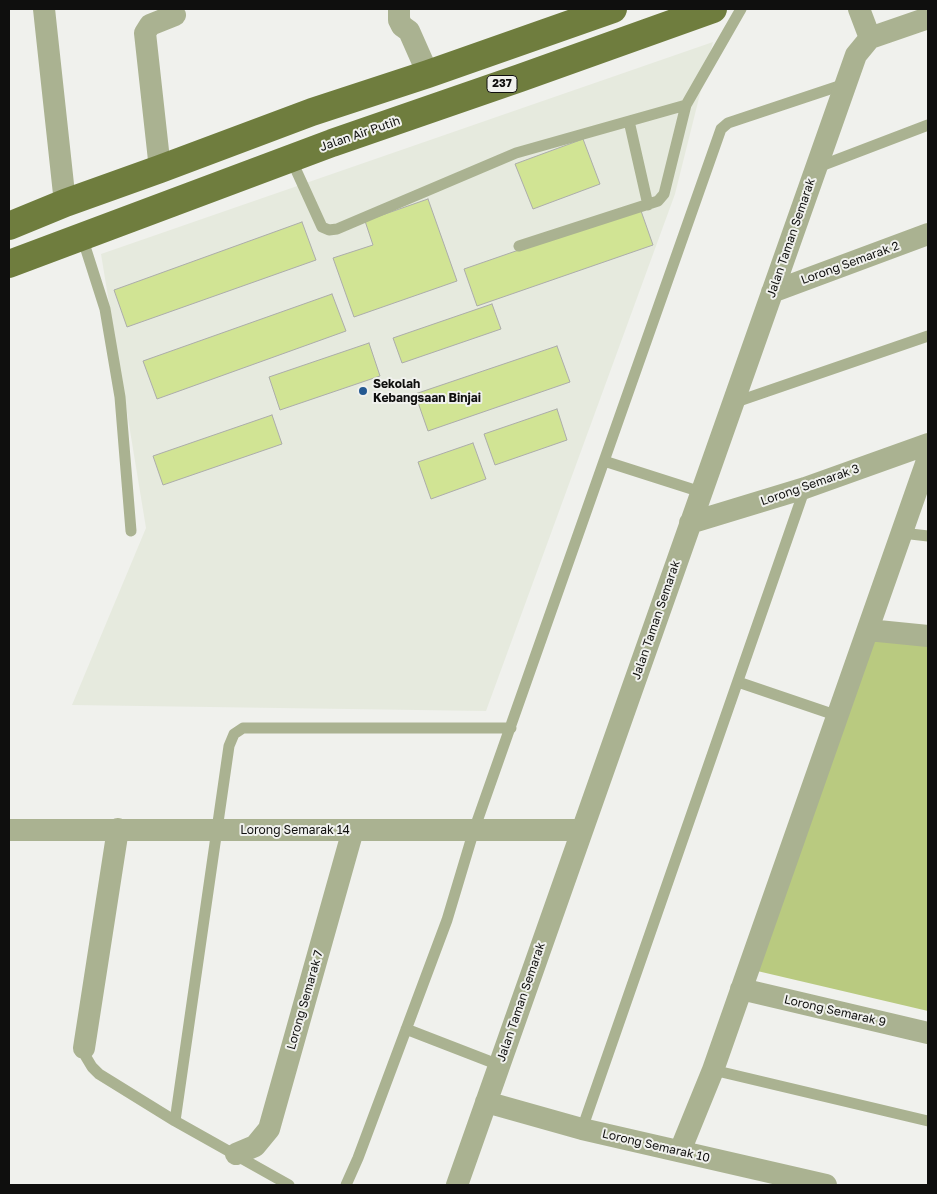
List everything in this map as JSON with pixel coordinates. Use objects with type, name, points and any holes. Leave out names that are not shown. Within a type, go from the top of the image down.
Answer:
[{"type":"main road","points":[[9,226],[65,203],[312,112],[428,74],[573,15],[613,9]]},
{"type":"main road","name":"Jalan Air Putih","points":[[9,264],[292,158],[713,9]]},
{"type":"street","points":[[44,9],[65,203]]},
{"type":"street","points":[[399,9],[399,20],[402,26],[409,31],[428,74]]},
{"type":"street","points":[[858,9],[863,47],[928,18]]},
{"type":"street","points":[[160,169],[145,33],[150,25],[175,15]]},
{"type":"street","name":"Jalan Taman Semarak","points":[[457,1185],[816,167],[846,84],[863,47]]},
{"type":"street","name":"Lorong Semarak 2","points":[[772,292],[928,234]]},
{"type":"street","name":"Lorong Semarak 3","points":[[690,523],[805,488],[928,444]]},
{"type":"street","points":[[680,1151],[741,989],[928,458]]},
{"type":"street","points":[[868,630],[928,636]]},
{"type":"street","name":"Lorong Semarak 14","points":[[9,830],[582,830]]},
{"type":"street","points":[[84,1048],[118,830]]},
{"type":"street","name":"Lorong Semarak 7","points":[[236,1154],[255,1146],[269,1129],[353,830]]},
{"type":"street","name":"Lorong Semarak 9","points":[[741,989],[928,1033]]},
{"type":"street","name":"Lorong Semarak 10","points":[[486,1102],[582,1129],[826,1185]]},
{"type":"lane","points":[[519,246],[658,201],[664,194],[686,105],[741,9]]},
{"type":"lane","points":[[346,1185],[358,1158],[447,920],[474,830],[721,129],[728,123],[846,84]]},
{"type":"lane","points":[[292,158],[322,227],[329,230],[337,229],[516,153],[686,105]]},
{"type":"lane","points":[[629,121],[648,205]]},
{"type":"lane","points":[[816,167],[928,125]]},
{"type":"lane","points":[[82,237],[105,309],[120,397],[131,531]]},
{"type":"lane","points":[[733,403],[928,336]]},
{"type":"lane","points":[[604,461],[701,492]]},
{"type":"lane","points":[[582,1129],[805,488]]},
{"type":"lane","points":[[902,533],[928,536]]},
{"type":"lane","points":[[738,682],[838,716]]},
{"type":"lane","points":[[175,1121],[229,746],[234,734],[243,728],[511,728]]},
{"type":"lane","points":[[406,1029],[499,1065]]},
{"type":"lane","points":[[84,1048],[86,1057],[92,1067],[100,1074],[175,1121],[289,1185]]},
{"type":"lane","points":[[712,1070],[928,1121]]},
{"type":"shaded area","name":"Sekolah Kebangsaan Binjai","points":[[713,42],[675,194],[486,711],[72,705],[146,528],[101,254]]},
{"type":"green space","points":[[868,639],[928,645],[928,1011],[753,970]]},
{"type":"building","points":[[583,139],[600,184],[533,209],[515,164]]},
{"type":"building","points":[[428,199],[457,281],[354,317],[333,258],[373,245],[365,221]]},
{"type":"building","points":[[640,208],[653,245],[477,306],[464,269]]},
{"type":"building","points":[[302,222],[316,260],[127,327],[114,290]]},
{"type":"building","points":[[332,294],[346,331],[157,399],[143,361]]},
{"type":"building","points":[[492,304],[501,329],[402,363],[393,338]]},
{"type":"building","points":[[369,343],[380,376],[280,410],[269,377]]},
{"type":"building","points":[[557,346],[570,382],[428,431],[415,394]]},
{"type":"building","points":[[557,409],[567,440],[495,465],[484,434]]},
{"type":"building","points":[[272,415],[282,444],[163,485],[153,456]]},
{"type":"building","points":[[473,443],[486,479],[431,499],[418,462]]},
{"type":"place","name":"Sekolah Kebangsaan Binjai","points":[[363,391]]}]
